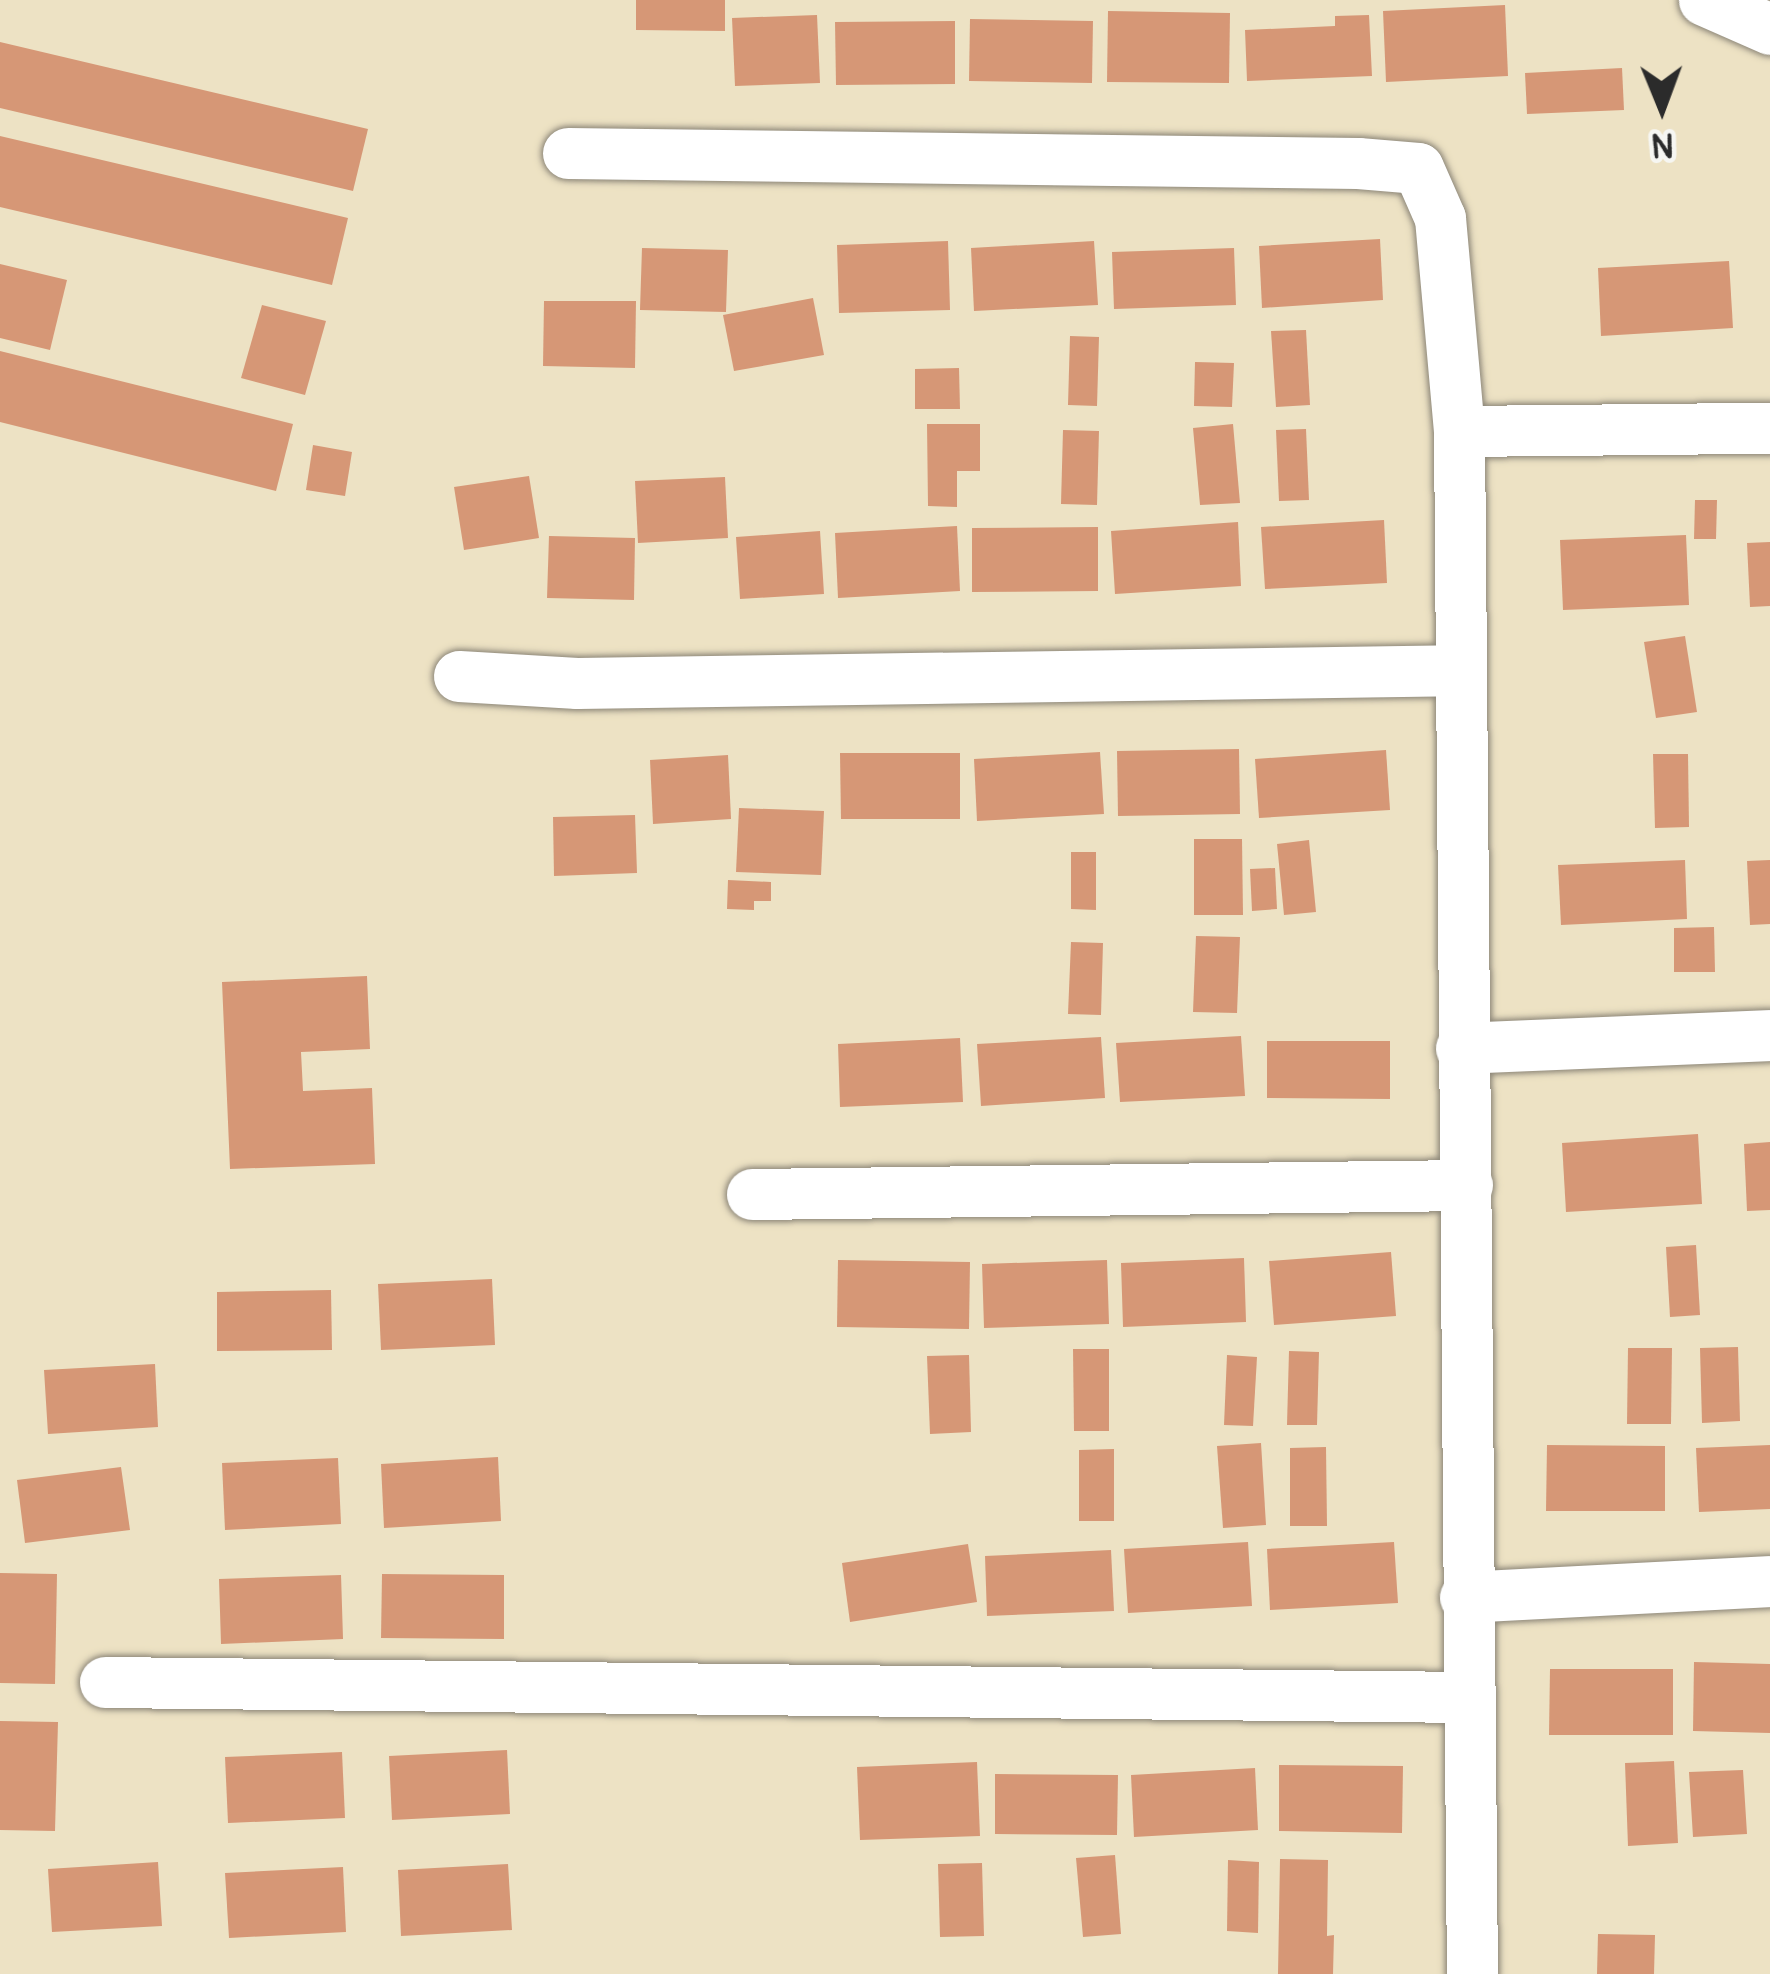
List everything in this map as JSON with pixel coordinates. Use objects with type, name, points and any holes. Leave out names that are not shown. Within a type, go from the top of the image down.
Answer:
[{"type":"street","points":[[1705,0],[1770,29]]},
{"type":"street","points":[[568,153],[1358,163],[1418,168],[1439,218],[1459,431],[1461,1048],[1467,1185],[1465,1597],[1472,1974]]},
{"type":"street","points":[[1459,431],[1770,428]]},
{"type":"street","points":[[459,676],[577,683],[1459,670]]},
{"type":"street","points":[[1461,1048],[1770,1035]]},
{"type":"street","points":[[752,1194],[1467,1185]]},
{"type":"street","points":[[1465,1597],[1770,1581]]},
{"type":"street","points":[[105,1682],[1470,1697]]},
{"type":"building","points":[[636,0],[725,0],[725,31],[636,30]]},
{"type":"building","points":[[1505,5],[1508,76],[1386,82],[1383,11]]},
{"type":"building","points":[[1108,11],[1230,13],[1229,83],[1107,82]]},
{"type":"building","points":[[817,15],[820,83],[735,86],[732,18]]},
{"type":"building","points":[[1369,15],[1372,76],[1247,81],[1245,30],[1335,26],[1335,16]]},
{"type":"building","points":[[970,19],[1093,21],[1092,83],[969,81]]},
{"type":"building","points":[[955,21],[955,84],[836,85],[835,22]]},
{"type":"building","points":[[0,42],[368,129],[353,191],[0,108]]},
{"type":"building","points":[[1622,68],[1624,110],[1527,114],[1525,73]]},
{"type":"building","points":[[0,136],[348,218],[332,285],[0,207]]},
{"type":"building","points":[[1380,239],[1383,300],[1262,308],[1259,246]]},
{"type":"building","points":[[948,241],[950,310],[839,313],[837,245]]},
{"type":"building","points":[[1094,241],[1098,305],[974,311],[971,248]]},
{"type":"building","points":[[642,248],[728,250],[726,312],[640,310]]},
{"type":"building","points":[[1234,248],[1236,305],[1114,309],[1112,252]]},
{"type":"building","points":[[1729,261],[1733,328],[1601,336],[1598,268]]},
{"type":"building","points":[[0,264],[67,280],[50,350],[0,338]]},
{"type":"building","points":[[813,298],[824,355],[734,371],[723,315]]},
{"type":"building","points":[[544,301],[636,301],[635,368],[543,366]]},
{"type":"building","points":[[262,305],[326,321],[305,395],[241,378]]},
{"type":"building","points":[[1306,330],[1310,405],[1276,407],[1271,331]]},
{"type":"building","points":[[1070,336],[1099,337],[1097,406],[1068,405]]},
{"type":"building","points":[[0,351],[293,424],[276,491],[0,422]]},
{"type":"building","points":[[1195,362],[1234,363],[1232,407],[1194,406]]},
{"type":"building","points":[[959,368],[960,409],[915,409],[915,369]]},
{"type":"building","points":[[927,424],[980,424],[980,471],[957,471],[957,507],[928,506]]},
{"type":"building","points":[[1233,424],[1240,503],[1200,505],[1193,428]]},
{"type":"building","points":[[1306,429],[1309,500],[1279,501],[1276,430]]},
{"type":"building","points":[[1063,430],[1099,431],[1097,505],[1061,504]]},
{"type":"building","points":[[313,445],[352,452],[345,496],[306,490]]},
{"type":"building","points":[[529,476],[539,538],[464,550],[454,487]]},
{"type":"building","points":[[725,477],[728,538],[638,543],[635,481]]},
{"type":"building","points":[[1695,500],[1717,500],[1716,539],[1694,539]]},
{"type":"building","points":[[1384,520],[1387,583],[1265,589],[1261,527]]},
{"type":"building","points":[[1238,522],[1241,586],[1115,594],[1111,531]]},
{"type":"building","points":[[957,526],[960,591],[838,598],[835,533]]},
{"type":"building","points":[[1098,527],[1098,591],[972,592],[972,528]]},
{"type":"building","points":[[820,531],[824,594],[740,599],[736,537]]},
{"type":"building","points":[[1686,535],[1689,605],[1563,610],[1560,540]]},
{"type":"building","points":[[549,536],[635,538],[634,600],[547,598]]},
{"type":"building","points":[[1770,542],[1770,606],[1750,607],[1747,543]]},
{"type":"building","points":[[1685,636],[1697,712],[1656,718],[1644,642]]},
{"type":"building","points":[[1239,749],[1240,814],[1118,816],[1117,751]]},
{"type":"building","points":[[1386,750],[1390,810],[1259,818],[1255,759]]},
{"type":"building","points":[[1100,752],[1104,814],[977,821],[974,759]]},
{"type":"building","points":[[840,753],[960,753],[960,819],[841,819]]},
{"type":"building","points":[[1653,754],[1688,754],[1689,827],[1655,828]]},
{"type":"building","points":[[728,755],[731,819],[653,824],[650,760]]},
{"type":"building","points":[[739,808],[824,811],[821,875],[736,872]]},
{"type":"building","points":[[635,815],[637,873],[554,876],[553,817]]},
{"type":"building","points":[[1194,839],[1242,839],[1243,915],[1194,915]]},
{"type":"building","points":[[1309,840],[1316,912],[1284,915],[1277,844]]},
{"type":"building","points":[[1071,852],[1096,852],[1096,910],[1071,909]]},
{"type":"building","points":[[1685,860],[1687,919],[1561,925],[1558,865]]},
{"type":"building","points":[[1770,860],[1770,924],[1750,925],[1747,861]]},
{"type":"building","points":[[1275,868],[1277,909],[1252,911],[1250,869]]},
{"type":"building","points":[[728,880],[771,882],[771,901],[754,901],[754,910],[727,909]]},
{"type":"building","points":[[1714,927],[1715,972],[1674,972],[1674,928]]},
{"type":"building","points":[[1196,936],[1240,937],[1237,1013],[1193,1012]]},
{"type":"building","points":[[1071,942],[1103,943],[1101,1015],[1068,1014]]},
{"type":"building","points":[[367,976],[370,1049],[301,1052],[303,1091],[372,1088],[375,1164],[230,1169],[222,982]]},
{"type":"building","points":[[1241,1036],[1245,1096],[1120,1102],[1116,1043]]},
{"type":"building","points":[[1101,1037],[1105,1098],[981,1106],[977,1044]]},
{"type":"building","points":[[960,1038],[963,1102],[840,1107],[838,1044]]},
{"type":"building","points":[[1267,1041],[1390,1041],[1390,1099],[1267,1098]]},
{"type":"building","points":[[1698,1134],[1702,1204],[1566,1212],[1562,1143]]},
{"type":"building","points":[[1770,1142],[1770,1210],[1747,1211],[1744,1144]]},
{"type":"building","points":[[1696,1245],[1700,1315],[1670,1317],[1666,1247]]},
{"type":"building","points":[[1391,1252],[1396,1316],[1274,1325],[1269,1261]]},
{"type":"building","points":[[1244,1258],[1246,1322],[1123,1327],[1121,1263]]},
{"type":"building","points":[[838,1260],[970,1262],[969,1329],[837,1327]]},
{"type":"building","points":[[1107,1260],[1109,1324],[984,1328],[982,1264]]},
{"type":"building","points":[[492,1279],[495,1345],[381,1350],[378,1284]]},
{"type":"building","points":[[331,1290],[332,1350],[217,1351],[217,1292]]},
{"type":"building","points":[[1738,1347],[1740,1421],[1702,1423],[1700,1348]]},
{"type":"building","points":[[1628,1348],[1672,1348],[1671,1424],[1627,1424]]},
{"type":"building","points":[[1073,1349],[1109,1349],[1109,1431],[1074,1431]]},
{"type":"building","points":[[1289,1351],[1319,1352],[1317,1425],[1287,1425]]},
{"type":"building","points":[[969,1355],[971,1432],[930,1434],[927,1356]]},
{"type":"building","points":[[1227,1355],[1257,1357],[1253,1426],[1224,1425]]},
{"type":"building","points":[[155,1364],[158,1427],[48,1434],[44,1370]]},
{"type":"building","points":[[1261,1443],[1266,1525],[1223,1528],[1217,1446]]},
{"type":"building","points":[[1547,1445],[1665,1446],[1665,1511],[1546,1511]]},
{"type":"building","points":[[1770,1445],[1770,1509],[1699,1512],[1696,1448]]},
{"type":"building","points":[[1326,1447],[1327,1526],[1290,1526],[1290,1448]]},
{"type":"building","points":[[1114,1449],[1114,1521],[1079,1521],[1079,1450]]},
{"type":"building","points":[[498,1457],[501,1521],[384,1528],[381,1464]]},
{"type":"building","points":[[338,1458],[341,1524],[225,1530],[222,1463]]},
{"type":"building","points":[[121,1467],[130,1530],[25,1543],[17,1480]]},
{"type":"building","points":[[1248,1542],[1252,1606],[1128,1613],[1124,1549]]},
{"type":"building","points":[[1394,1542],[1398,1603],[1270,1610],[1267,1549]]},
{"type":"building","points":[[968,1544],[977,1602],[850,1622],[842,1563]]},
{"type":"building","points":[[1111,1550],[1114,1611],[987,1616],[985,1556]]},
{"type":"building","points":[[0,1573],[57,1574],[55,1684],[0,1683]]},
{"type":"building","points":[[382,1574],[504,1575],[504,1639],[381,1638]]},
{"type":"building","points":[[341,1575],[343,1639],[221,1644],[219,1579]]},
{"type":"building","points":[[1694,1662],[1770,1664],[1770,1733],[1693,1731]]},
{"type":"building","points":[[1550,1669],[1673,1669],[1673,1735],[1549,1735]]},
{"type":"building","points":[[0,1721],[58,1722],[55,1831],[0,1830]]},
{"type":"building","points":[[507,1750],[510,1814],[392,1820],[389,1756]]},
{"type":"building","points":[[342,1752],[345,1818],[228,1823],[225,1757]]},
{"type":"building","points":[[1674,1761],[1678,1843],[1628,1846],[1625,1763]]},
{"type":"building","points":[[977,1762],[980,1836],[860,1840],[857,1767]]},
{"type":"building","points":[[1279,1765],[1403,1766],[1402,1833],[1279,1831]]},
{"type":"building","points":[[1255,1768],[1258,1830],[1134,1837],[1131,1775]]},
{"type":"building","points":[[1743,1770],[1747,1834],[1693,1837],[1689,1772]]},
{"type":"building","points":[[995,1774],[1118,1775],[1117,1835],[995,1834]]},
{"type":"building","points":[[1115,1855],[1121,1934],[1083,1937],[1076,1858]]},
{"type":"building","points":[[1280,1859],[1328,1860],[1327,1936],[1334,1935],[1333,1974],[1278,1974]]},
{"type":"building","points":[[1228,1860],[1259,1862],[1258,1933],[1227,1931]]},
{"type":"building","points":[[158,1862],[162,1926],[52,1932],[48,1869]]},
{"type":"building","points":[[982,1863],[984,1936],[940,1937],[938,1864]]},
{"type":"building","points":[[508,1864],[512,1930],[401,1936],[398,1870]]},
{"type":"building","points":[[343,1867],[346,1932],[229,1938],[225,1873]]},
{"type":"building","points":[[1598,1934],[1655,1935],[1654,1974],[1597,1974]]}]
